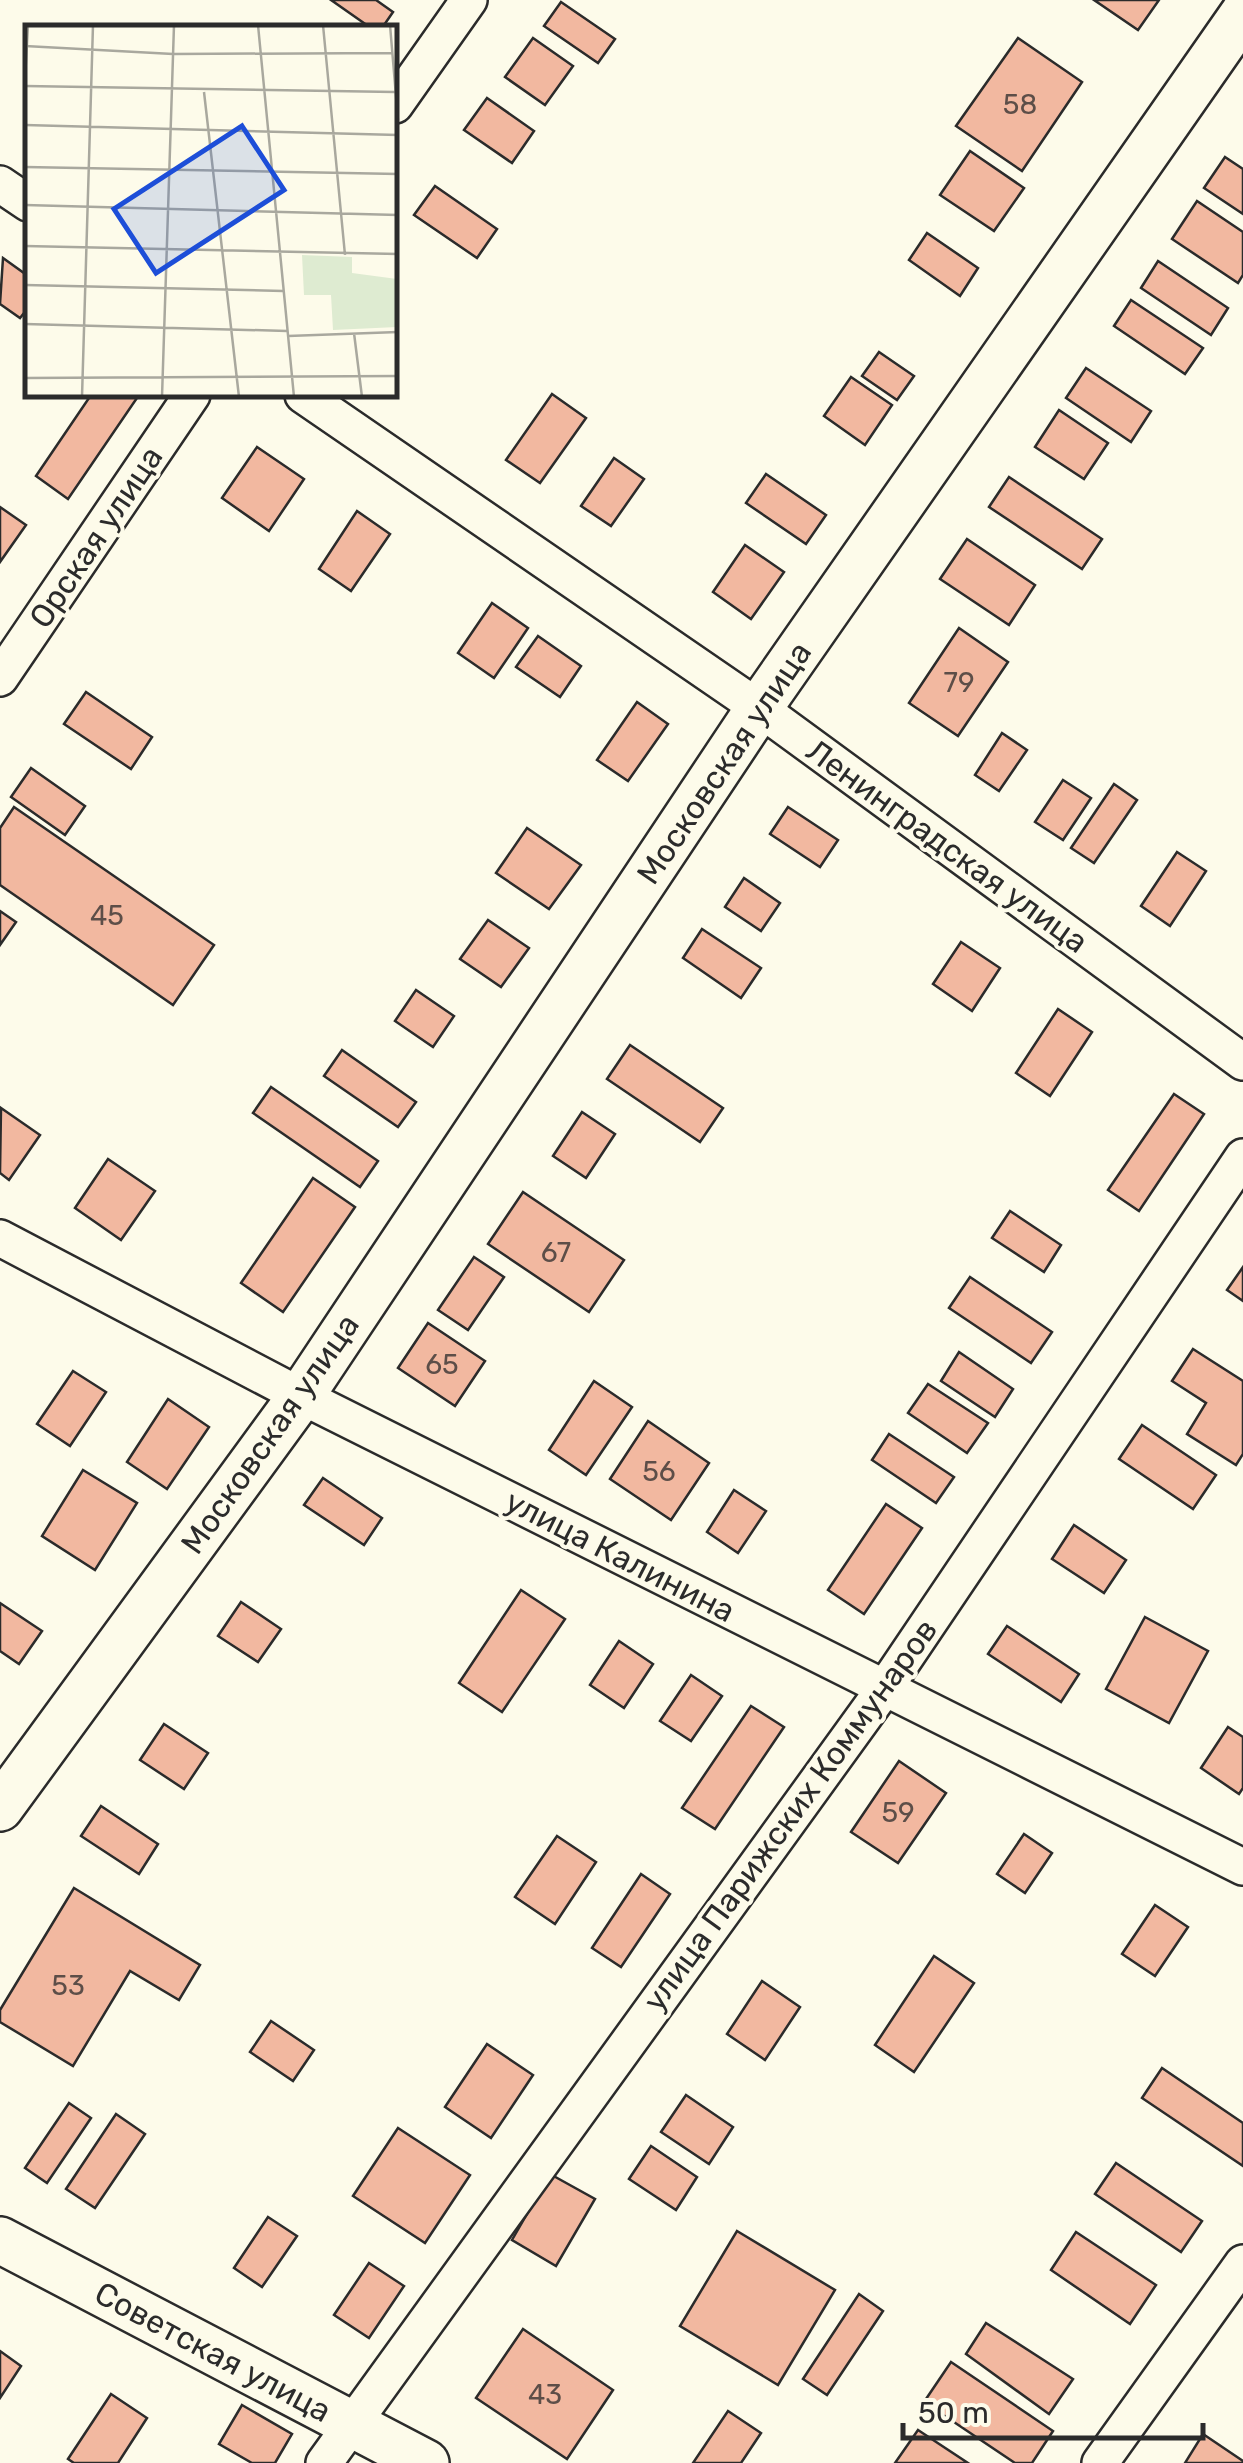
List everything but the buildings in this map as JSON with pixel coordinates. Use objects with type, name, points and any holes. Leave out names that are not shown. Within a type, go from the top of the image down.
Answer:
[{"type":"street","points":[[398,102],[469,0]]},
{"type":"street","name":"Московская улица","points":[[0,1808],[300,1396],[759,708],[1243,14]]},
{"type":"street","points":[[0,184],[25,202]]},
{"type":"street","name":"Орская улица","points":[[0,678],[190,398]]},
{"type":"street","name":"Ленинградская улица","points":[[306,398],[759,708],[1243,1062]]},
{"type":"street","name":"улица Парижских Коммунаров","points":[[324,2463],[884,1689],[1243,1158]]},
{"type":"street","name":"улица Калинина","points":[[0,1238],[300,1396],[1243,1867]]},
{"type":"street","name":"Советская улица","points":[[0,2240],[426,2463]]},
{"type":"street","points":[[1100,2463],[1243,2263]]}]
